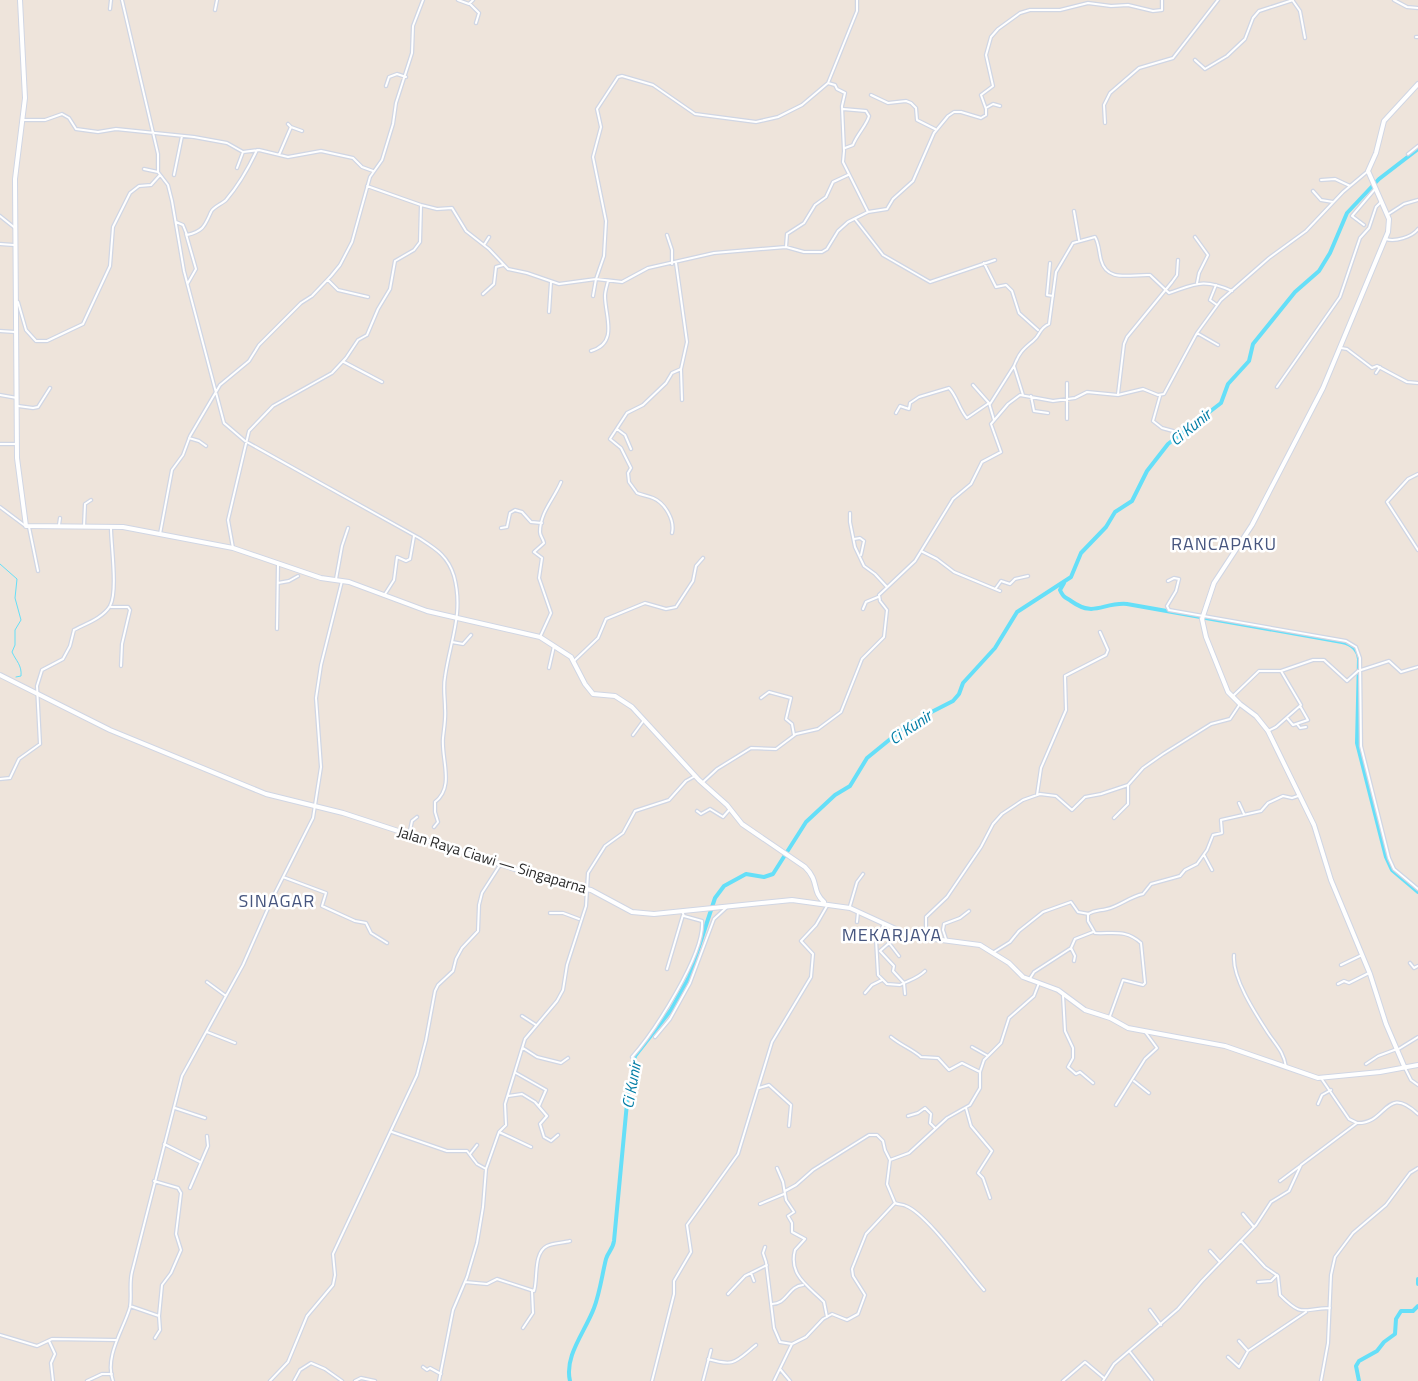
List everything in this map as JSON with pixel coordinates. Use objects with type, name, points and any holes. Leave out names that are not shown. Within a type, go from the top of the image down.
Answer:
[{"type":"street","points":[[20,0],[25,98],[15,171],[17,444],[18,475],[27,526],[38,571]]},
{"type":"street","points":[[110,9],[112,0]]},
{"type":"street","points":[[122,0],[158,154],[159,173],[168,185],[187,284],[224,423],[246,442],[414,535],[438,550],[449,562],[454,578],[458,618],[444,679],[446,709],[442,747],[447,777],[441,798],[435,802],[438,822],[434,827]]},
{"type":"street","points":[[215,10],[218,0]]},
{"type":"street","points":[[160,534],[171,474],[216,393],[224,381],[249,361],[259,344],[301,303],[312,296],[338,268],[352,242],[367,186],[373,170],[378,167],[385,152],[396,103],[406,77],[412,53],[413,26],[423,0]]},
{"type":"street","points":[[458,0],[470,4],[479,13],[476,23]]},
{"type":"street","points":[[470,4],[473,0]]},
{"type":"street","points":[[593,296],[596,279],[604,256],[606,221],[593,157],[601,127],[597,109],[618,77],[622,76],[653,84],[695,114],[755,122],[787,113],[814,97],[828,84],[857,12],[857,0]]},
{"type":"street","points":[[367,186],[421,205],[437,209],[452,208],[466,231],[484,245],[508,269],[564,284],[596,279],[622,282],[644,270],[714,253],[786,247],[804,252],[822,252],[827,249],[838,231],[855,219],[868,212],[887,209],[893,199],[913,181],[936,129],[954,112],[982,118],[986,115],[986,108],[981,96],[993,86],[986,55],[991,37],[998,29],[1020,13],[1035,9],[1060,10],[1088,3],[1111,6],[1126,4],[1156,11],[1162,10],[1162,0]]},
{"type":"street","points":[[1104,123],[1104,105],[1110,93],[1139,68],[1172,58],[1193,35],[1218,0]]},
{"type":"street","points":[[1195,60],[1206,69],[1213,65],[1246,39],[1253,18],[1259,11],[1292,0],[1299,10],[1305,38]]},
{"type":"street","points":[[1394,0],[1407,7],[1418,8]]},
{"type":"street","points":[[386,86],[389,77],[398,74],[406,77]]},
{"type":"street","points":[[828,84],[845,92],[843,109],[843,162],[868,212]]},
{"type":"street","points":[[1173,431],[1162,428],[1154,420],[1160,396],[1166,392],[1197,333],[1217,306],[1232,291],[1269,258],[1306,231],[1333,202],[1368,171],[1376,153],[1384,122],[1418,84]]},
{"type":"street","points":[[871,95],[888,104],[906,101],[911,103],[916,108],[916,120],[936,129]]},
{"type":"street","points":[[986,108],[993,104],[1000,106]]},
{"type":"street","points":[[843,109],[866,111],[869,116],[867,123],[857,135],[854,145],[844,149]]},
{"type":"street","points":[[23,120],[45,120],[62,114],[69,118],[73,126],[78,129],[98,132],[116,129],[182,136],[227,143],[243,152],[257,150],[292,157],[321,150],[353,158],[362,167],[373,170]]},
{"type":"street","points":[[288,124],[302,131]]},
{"type":"street","points":[[279,154],[291,127]]},
{"type":"street","points":[[174,175],[182,136]]},
{"type":"street","points":[[1408,154],[1418,146]]},
{"type":"street","points":[[186,234],[201,228],[210,219],[211,212],[225,200],[240,181],[257,150]]},
{"type":"street","points":[[237,168],[243,152]]},
{"type":"street","points":[[144,169],[159,173]]},
{"type":"street","points":[[1368,171],[1371,182],[1382,202],[1390,223],[1385,238],[1341,347],[1314,406],[1252,525],[1214,583],[1202,617],[1209,646],[1231,697],[1256,716],[1268,731],[1298,796],[1314,825],[1331,880],[1369,972],[1386,1024],[1411,1080],[1418,1085]]},
{"type":"street","points":[[16,302],[20,306],[26,330],[36,341],[47,342],[80,327],[110,266],[112,231],[130,194],[139,186],[151,185],[159,173]]},
{"type":"street","points":[[786,247],[787,234],[804,223],[815,206],[826,197],[833,182],[848,175]]},
{"type":"street","points":[[1321,180],[1335,179],[1350,186]]},
{"type":"street","points":[[1364,225],[1352,216],[1374,188]]},
{"type":"street","points":[[1313,191],[1322,200],[1333,202]]},
{"type":"street","points":[[1387,215],[1404,204],[1418,200]]},
{"type":"street","points":[[1277,387],[1340,297],[1360,238],[1369,228],[1376,207],[1382,202]]},
{"type":"street","points":[[233,548],[228,520],[250,431],[273,406],[332,373],[343,362],[358,340],[369,333],[378,309],[390,289],[395,261],[414,250],[420,242],[421,205]]},
{"type":"street","points":[[1074,211],[1080,241]]},
{"type":"street","points":[[0,216],[16,229]]},
{"type":"street","points":[[855,219],[883,255],[929,281],[995,260]]},
{"type":"street","points":[[176,222],[182,225],[186,234],[196,269],[187,284]]},
{"type":"street","points":[[1385,238],[1393,241],[1415,233],[1418,229]]},
{"type":"street","points":[[667,235],[672,249],[672,264]]},
{"type":"street","points":[[484,245],[489,237]]},
{"type":"street","points":[[896,413],[900,406],[909,409],[910,403],[916,398],[946,388],[950,390],[958,407],[968,418],[990,404],[1014,366],[1020,352],[1035,339],[1039,331],[1049,324],[1057,268],[1069,246],[1091,237],[1096,238],[1103,267],[1107,273],[1113,275],[1150,275],[1171,293],[1197,283],[1216,285],[1232,291]]},
{"type":"street","points":[[1195,237],[1208,255],[1199,273],[1197,283]]},
{"type":"street","points":[[0,244],[16,245]]},
{"type":"street","points":[[1118,395],[1124,344],[1136,324],[1177,275],[1178,260]]},
{"type":"street","points":[[676,263],[686,342],[681,369],[682,400]]},
{"type":"street","points":[[984,263],[996,287],[1006,285],[1010,288],[1019,313],[1039,331]]},
{"type":"street","points":[[1050,263],[1047,294],[1054,296]]},
{"type":"street","points":[[483,294],[494,284],[496,267],[503,265]]},
{"type":"street","points":[[328,279],[338,290],[368,297]]},
{"type":"street","points":[[591,351],[601,347],[610,330],[605,296],[608,280]]},
{"type":"street","points":[[549,312],[551,282]]},
{"type":"street","points":[[1216,285],[1210,300],[1217,306]]},
{"type":"street","points":[[0,331],[16,332]]},
{"type":"street","points":[[1197,333],[1218,345]]},
{"type":"street","points":[[1341,347],[1347,349],[1369,367],[1380,368],[1407,382],[1418,383]]},
{"type":"street","points":[[343,362],[382,382]]},
{"type":"street","points":[[1014,366],[1023,395]]},
{"type":"street","points":[[1376,373],[1380,368]]},
{"type":"street","points":[[672,533],[673,528],[664,507],[654,498],[636,493],[628,473],[631,468],[621,448],[610,439],[628,413],[643,405],[666,384],[672,373],[681,369]]},
{"type":"street","points":[[1067,382],[1068,419]]},
{"type":"street","points":[[973,385],[990,404],[994,420]]},
{"type":"street","points":[[17,405],[38,407],[50,388]]},
{"type":"street","points":[[863,609],[866,602],[878,597],[910,567],[953,499],[971,484],[982,462],[1001,452],[991,424],[1014,398],[1023,395],[1053,401],[1068,400],[1085,392],[1118,395],[1143,389],[1160,396]]},
{"type":"street","points":[[0,396],[17,398]]},
{"type":"street","points":[[1031,396],[1034,411],[1048,413]]},
{"type":"street","points":[[617,429],[626,435],[631,449]]},
{"type":"street","points":[[190,438],[198,440],[206,446]]},
{"type":"street","points":[[0,444],[17,444]]},
{"type":"street","points":[[1418,474],[1408,479],[1387,502],[1418,550]]},
{"type":"street","points":[[540,637],[551,613],[540,578],[542,558],[534,552],[544,542],[540,532],[542,522],[548,502],[554,498],[561,482]]},
{"type":"street","points":[[84,527],[85,504],[91,500]]},
{"type":"street","points":[[0,507],[27,526],[123,527],[233,548],[321,578],[342,580],[383,596],[458,618],[540,637],[567,654],[574,662],[585,684],[593,694],[620,698],[632,707],[743,825],[790,856],[814,875],[817,896],[827,904],[816,924],[801,941],[813,954],[812,975],[772,1042],[738,1154],[687,1225],[691,1252],[674,1281],[674,1294],[652,1381]]},
{"type":"street","points":[[501,528],[507,526],[510,513],[515,510],[522,512],[531,522],[542,522]]},
{"type":"street","points":[[850,513],[855,547],[861,556],[865,568],[875,574],[888,587]]},
{"type":"street","points":[[59,527],[60,518]]},
{"type":"street","points":[[0,779],[10,778],[19,759],[40,744],[37,684],[42,670],[63,660],[70,646],[73,631],[96,619],[110,607],[113,586],[110,528]]},
{"type":"street","points":[[336,579],[342,546],[348,528]]},
{"type":"street","points":[[383,596],[394,580],[397,557],[409,560],[414,535]]},
{"type":"street","points":[[854,539],[860,538],[864,541],[861,556]]},
{"type":"street","points":[[921,551],[937,559],[954,572],[1000,591]]},
{"type":"street","points":[[574,662],[598,638],[606,619],[645,603],[666,609],[676,607],[693,581],[696,566],[703,558]]},
{"type":"street","points":[[277,629],[278,564]]},
{"type":"street","points":[[278,583],[289,581],[298,576]]},
{"type":"street","points":[[996,588],[1001,581],[1010,584],[1016,579],[1028,576]]},
{"type":"street","points":[[1168,580],[1178,579],[1168,610],[1346,640],[1358,650],[1360,746],[1389,858],[1394,869],[1418,889]]},
{"type":"street","points":[[113,1381],[112,1360],[117,1340],[130,1306],[130,1282],[182,1076],[243,965],[283,877],[313,818],[313,807],[321,767],[316,698],[322,660],[342,580]]},
{"type":"street","points":[[702,783],[717,769],[751,748],[774,750],[794,735],[818,729],[843,710],[861,661],[884,635],[887,610],[878,597]]},
{"type":"street","points":[[110,607],[129,608],[122,644],[121,666]]},
{"type":"street","points":[[1037,795],[1042,763],[1066,710],[1065,677],[1106,655],[1108,650],[1100,632]]},
{"type":"street","points":[[452,642],[463,644],[471,636]]},
{"type":"street","points":[[549,668],[554,646]]},
{"type":"street","points":[[1231,697],[1259,671],[1281,671],[1320,659],[1328,662],[1347,681],[1359,670],[1389,661],[1401,672],[1418,667]]},
{"type":"street","points":[[1281,671],[1300,699],[1300,706],[1308,719],[1297,724],[1291,724],[1287,718]]},
{"type":"street","name":"Jalan Raya Ciawi — Singaparna","points":[[0,675],[110,730],[243,785],[278,798],[343,813],[500,865],[536,874],[561,884],[587,889],[632,912],[654,914],[682,913],[706,908],[792,900],[850,908],[858,910],[891,928],[911,936],[974,944],[994,953],[1029,980],[1063,993],[1085,1010],[1110,1018],[1128,1028],[1146,1033],[1225,1046],[1321,1078],[1380,1072],[1404,1066],[1418,1065]]},
{"type":"street","points":[[761,698],[769,692],[791,698],[786,719],[792,724],[794,735]]},
{"type":"street","points":[[926,937],[926,918],[947,897],[974,860],[993,824],[1011,807],[1037,795],[1056,796],[1071,810],[1086,796],[1101,794],[1128,785],[1143,768],[1158,757],[1211,724],[1230,718],[1240,704]]},
{"type":"street","points":[[1268,731],[1276,728],[1300,706]]},
{"type":"street","points":[[633,735],[644,720]]},
{"type":"street","points":[[1297,724],[1300,728],[1306,727]]},
{"type":"street","points":[[439,1381],[453,1310],[465,1282],[477,1243],[483,1207],[486,1169],[499,1132],[506,1124],[504,1111],[506,1096],[525,1039],[561,996],[566,965],[575,944],[580,920],[586,906],[588,873],[605,846],[624,833],[635,811],[669,800],[685,782],[696,776]]},
{"type":"street","points":[[1114,818],[1128,804],[1128,785]]},
{"type":"street","points":[[994,953],[1001,946],[1011,942],[1019,931],[1049,909],[1071,902],[1078,912],[1089,914],[1096,910],[1107,909],[1132,896],[1143,894],[1152,883],[1180,876],[1185,870],[1197,864],[1204,855],[1212,836],[1222,834],[1220,821],[1261,811],[1268,803],[1284,796],[1292,798],[1298,796]]},
{"type":"street","points":[[1239,803],[1244,814]]},
{"type":"street","points":[[697,811],[701,814],[710,809],[723,816],[730,809]]},
{"type":"street","points":[[409,835],[411,822],[417,817]]},
{"type":"street","points":[[1204,855],[1212,870]]},
{"type":"street","points":[[270,1381],[288,1362],[307,1316],[333,1285],[335,1276],[333,1254],[354,1207],[392,1132],[417,1075],[435,991],[438,985],[453,971],[460,952],[478,931],[478,905],[482,892],[500,865]]},
{"type":"street","points":[[850,908],[854,888],[863,874]]},
{"type":"street","points":[[283,877],[326,893],[322,906],[355,921],[366,922],[371,933],[387,943]]},
{"type":"street","points":[[655,1037],[670,1019],[690,983],[714,919],[725,907]]},
{"type":"street","points":[[857,922],[858,910]]},
{"type":"street","points":[[947,941],[943,930],[944,924],[960,918],[968,911]]},
{"type":"street","points":[[550,914],[563,912],[580,920]]},
{"type":"street","points":[[632,1057],[669,1005],[682,983],[696,946],[702,921],[682,913],[667,969]]},
{"type":"street","points":[[1089,914],[1087,920],[1094,932]]},
{"type":"street","points":[[884,924],[878,934],[876,944],[877,973],[888,984],[900,985],[917,979],[925,972]]},
{"type":"street","points":[[891,928],[889,943],[899,956]]},
{"type":"street","points":[[1029,980],[1034,972],[1071,948],[1075,939],[1094,932],[1122,932],[1142,943],[1146,982],[1142,985],[1123,980],[1110,1018]]},
{"type":"street","points":[[889,943],[881,949],[881,952],[890,960],[894,966],[893,971],[904,983],[905,994]]},
{"type":"street","points":[[1071,948],[1076,957],[1074,961]]},
{"type":"street","points":[[1234,955],[1236,977],[1264,1026],[1283,1053],[1286,1067]]},
{"type":"street","points":[[1341,965],[1362,955]]},
{"type":"street","points":[[1410,963],[1414,968],[1418,966]]},
{"type":"street","points":[[1338,984],[1349,983],[1369,972]]},
{"type":"street","points":[[865,993],[872,984],[883,980]]},
{"type":"street","points":[[207,982],[226,996]]},
{"type":"street","points":[[890,1160],[909,1153],[935,1128],[966,1108],[978,1093],[980,1072],[984,1060],[1001,1043],[1010,1018],[1034,996],[1039,983]]},
{"type":"street","points":[[1063,993],[1062,1008],[1065,1032],[1073,1048],[1072,1058],[1068,1067],[1077,1074],[1080,1072],[1093,1083]]},
{"type":"street","points":[[522,1016],[536,1024]]},
{"type":"street","points":[[207,1032],[235,1042]]},
{"type":"street","points":[[1116,1105],[1145,1059],[1157,1048],[1146,1033]]},
{"type":"street","points":[[891,1037],[904,1047],[914,1050],[921,1057],[938,1058],[949,1070],[962,1063],[980,1072]]},
{"type":"street","points":[[1366,1064],[1378,1056],[1397,1049],[1418,1037]]},
{"type":"street","points":[[972,1047],[988,1056]]},
{"type":"street","points":[[523,1048],[537,1057],[556,1062],[564,1063],[568,1058]]},
{"type":"street","points":[[515,1073],[546,1090],[539,1106]]},
{"type":"street","points":[[1321,1078],[1349,1119],[1357,1123]]},
{"type":"street","points":[[1133,1080],[1149,1094]]},
{"type":"street","points":[[759,1088],[769,1085],[791,1105],[789,1126]]},
{"type":"street","points":[[1318,1104],[1322,1095],[1331,1090]]},
{"type":"street","points":[[506,1096],[522,1094],[539,1106],[546,1116],[540,1124],[544,1137],[551,1141],[558,1135]]},
{"type":"street","points":[[1280,1181],[1357,1123],[1378,1117],[1390,1104],[1399,1101],[1403,1102],[1418,1114]]},
{"type":"street","points":[[175,1108],[205,1118]]},
{"type":"street","points":[[908,1116],[918,1114],[925,1108],[931,1114],[931,1123],[935,1128]]},
{"type":"street","points":[[966,1108],[971,1126],[992,1150],[978,1172],[985,1181],[990,1198]]},
{"type":"street","points":[[392,1132],[448,1151],[466,1150],[477,1164],[486,1169]]},
{"type":"street","points":[[499,1132],[531,1147]]},
{"type":"street","points":[[760,1204],[784,1193],[813,1170],[870,1135],[877,1135],[884,1141],[885,1150],[890,1160],[887,1181],[895,1203]]},
{"type":"street","points":[[190,1188],[209,1144],[207,1136]]},
{"type":"street","points":[[164,1144],[200,1162]]},
{"type":"street","points":[[470,1154],[477,1145]]},
{"type":"street","points":[[1063,1381],[1085,1362],[1104,1379],[1114,1364],[1162,1325],[1178,1309],[1220,1262],[1255,1227],[1272,1202],[1289,1191],[1301,1166]]},
{"type":"street","points":[[778,1168],[784,1193],[794,1212],[788,1216],[792,1222],[792,1232],[805,1238],[795,1250],[793,1258],[795,1269],[804,1285],[824,1302],[827,1317]]},
{"type":"street","points":[[1417,1168],[1418,1173]]},
{"type":"street","points":[[1321,1381],[1326,1358],[1331,1268],[1338,1252],[1366,1220],[1391,1201],[1417,1168]]},
{"type":"street","points":[[154,1181],[178,1188],[181,1193],[176,1230],[181,1250],[171,1273],[162,1285],[159,1316],[160,1330],[155,1338]]},
{"type":"street","points":[[895,1203],[906,1205],[920,1216],[950,1247],[968,1273],[984,1290]]},
{"type":"street","points":[[765,1247],[763,1253],[774,1328],[778,1339],[784,1344],[792,1344],[806,1337],[827,1317],[833,1314],[847,1320],[858,1314],[865,1295],[853,1276],[852,1269],[866,1234],[895,1203]]},
{"type":"street","points":[[1243,1214],[1255,1227]]},
{"type":"street","points":[[523,1328],[533,1313],[532,1291],[535,1289],[536,1267],[544,1249],[548,1245],[570,1241]]},
{"type":"street","points":[[1241,1242],[1265,1267],[1277,1275],[1282,1297],[1295,1308],[1306,1312]]},
{"type":"street","points":[[1210,1251],[1220,1262]]},
{"type":"street","points":[[728,1294],[738,1282],[766,1264]]},
{"type":"street","points":[[751,1273],[754,1281]]},
{"type":"street","points":[[1258,1282],[1272,1281],[1277,1275]]},
{"type":"street","points":[[465,1282],[487,1284],[497,1279],[532,1291]]},
{"type":"street","points":[[771,1304],[779,1303],[788,1297],[795,1288],[804,1285]]},
{"type":"street","points":[[130,1306],[159,1316]]},
{"type":"street","points":[[1228,1357],[1238,1367],[1248,1351],[1306,1312],[1330,1308]]},
{"type":"street","points":[[1150,1310],[1162,1325]]},
{"type":"street","points":[[0,1335],[37,1346],[49,1340],[117,1340]]},
{"type":"street","points":[[49,1340],[55,1354],[51,1363],[53,1381]]},
{"type":"street","points":[[1239,1341],[1248,1351]]},
{"type":"street","points":[[774,1381],[792,1344]]},
{"type":"street","points":[[708,1359],[732,1364],[756,1345]]},
{"type":"street","points":[[703,1381],[710,1350]]},
{"type":"street","points":[[1129,1352],[1152,1380]]},
{"type":"street","points":[[294,1381],[300,1370],[311,1363],[325,1369],[342,1381]]},
{"type":"street","points":[[423,1367],[427,1370],[430,1368],[441,1374]]},
{"type":"street","points":[[780,1369],[790,1381]]},
{"type":"street","points":[[87,1381],[102,1374],[112,1374]]},
{"type":"street","points":[[355,1381],[361,1378],[375,1381]]},
{"type":"waterway","name":"Ci Kunir","points":[[570,1381],[570,1362],[576,1344],[594,1308],[606,1259],[613,1244],[627,1103],[635,1056],[671,1010],[689,977],[715,898],[724,886],[746,874],[764,877],[773,874],[806,822],[835,795],[850,786],[867,758],[910,723],[953,701],[959,694],[963,683],[995,648],[1017,612],[1071,577],[1081,553],[1106,527],[1115,512],[1132,501],[1147,471],[1168,444],[1221,403],[1228,384],[1249,361],[1253,344],[1295,292],[1319,271],[1330,253],[1347,213],[1379,179],[1418,149]]},
{"type":"waterway","points":[[0,564],[17,579],[15,598],[21,620],[15,630],[15,645],[12,652],[20,666],[21,676],[16,677]]},
{"type":"waterway","points":[[1064,583],[1060,590],[1063,596],[1086,608],[1093,609],[1127,604],[1342,642],[1354,648],[1359,659],[1357,743],[1386,857],[1392,870],[1418,892]]},
{"type":"waterway","points":[[1418,1279],[1418,1284]]},
{"type":"waterway","points":[[1359,1381],[1356,1366],[1359,1361],[1377,1351],[1384,1342],[1395,1334],[1396,1319],[1401,1311],[1413,1311],[1418,1306]]},
{"type":"district","name":"RANCAPAKU","points":[[1224,544]]},
{"type":"district","name":"SINAGAR","points":[[277,901]]},
{"type":"district","name":"MEKARJAYA","points":[[892,935]]}]
